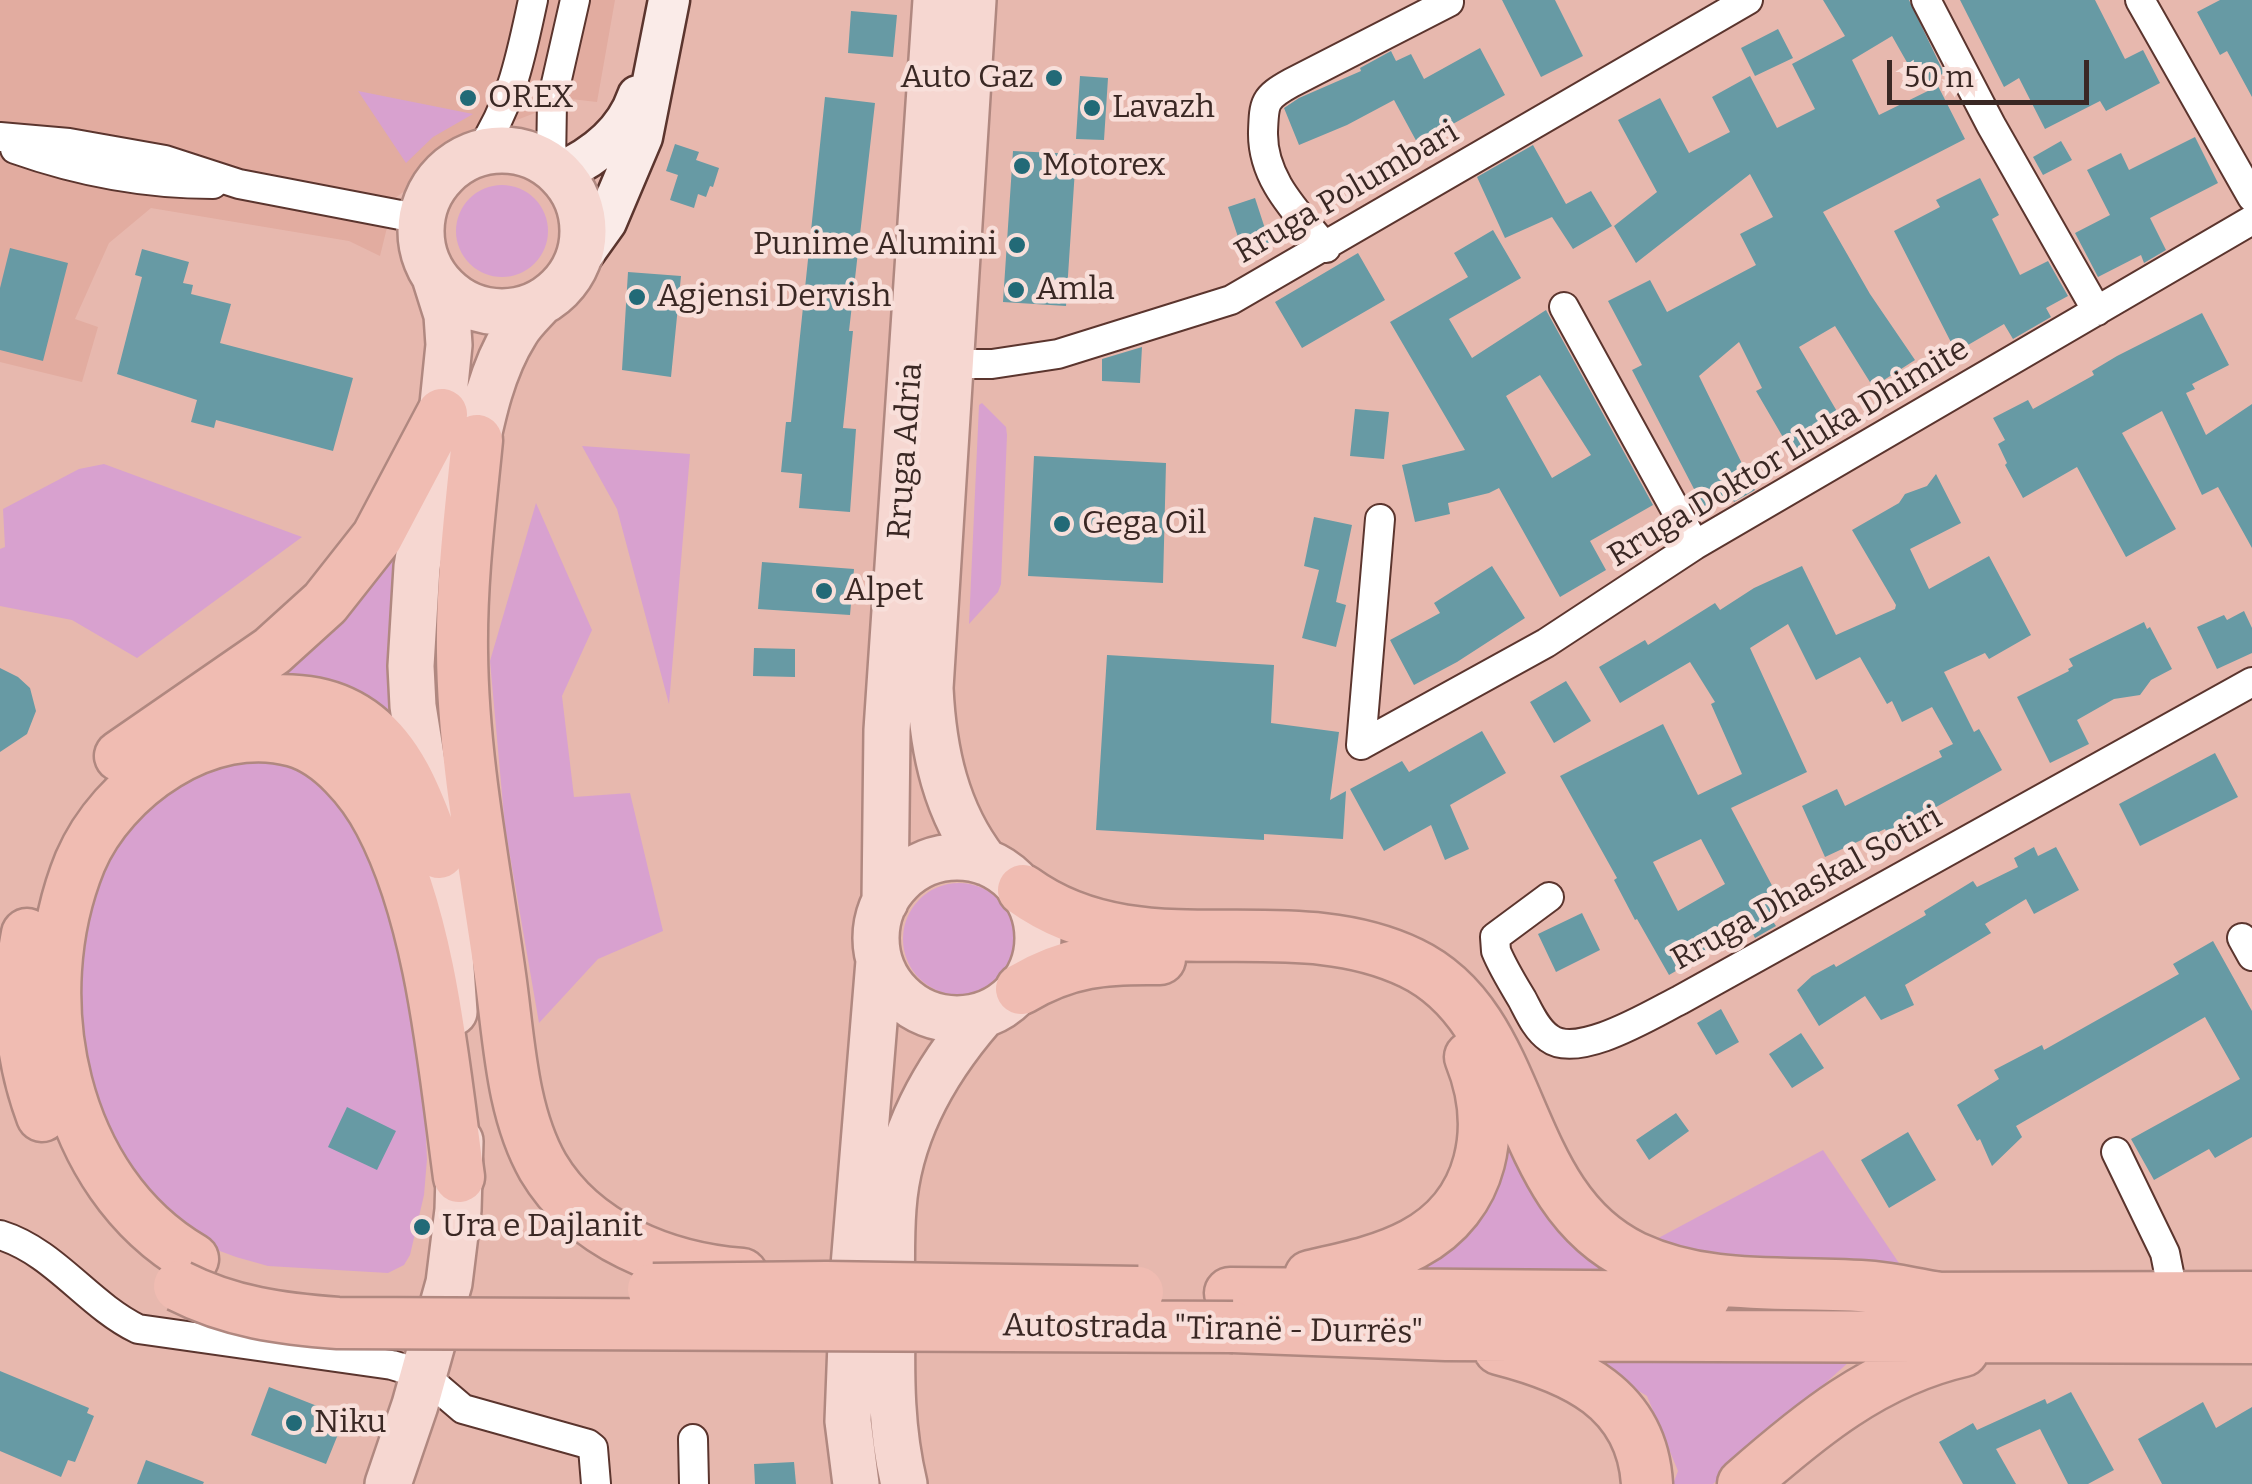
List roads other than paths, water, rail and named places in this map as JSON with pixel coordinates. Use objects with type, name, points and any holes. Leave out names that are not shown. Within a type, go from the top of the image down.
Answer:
[{"type":"highway","points":[[186,1273],[136,1255],[99,1218],[62,1162],[30,1085],[22,1044],[20,1002],[34,896],[55,841],[85,793],[121,754],[272,651],[307,620],[342,583],[460,427]]},
{"type":"highway","points":[[460,427],[463,670],[470,767],[527,1129],[543,1167],[566,1196],[612,1234],[664,1261],[826,1287]]},
{"type":"highway","points":[[173,720],[262,700],[314,701],[338,709],[382,739],[414,791],[439,853]]},
{"type":"highway","points":[[186,1273],[116,1187],[74,1110],[56,1028],[56,981],[60,930],[81,860],[112,813],[142,779],[189,751],[214,743],[266,736],[296,741],[322,754],[345,775],[379,821],[404,878],[416,918],[459,1177]]},
{"type":"highway","points":[[1004,876],[1058,912],[1121,932],[1314,938],[1364,946],[1411,962],[1439,980],[1472,1016],[1501,1067],[1547,1171],[1573,1211],[1590,1228],[1631,1256],[1681,1274],[1728,1282],[1873,1288],[1940,1298]]},
{"type":"highway","points":[[1001,1002],[1063,968],[1100,960],[1312,965],[1399,985],[1428,1003],[1453,1029],[1470,1055],[1482,1086],[1486,1118],[1476,1174],[1452,1210],[1416,1243],[1232,1310]]},
{"type":"highway","name":"Autostrada \"Tiranë - Durrës\"","points":[[186,1273],[338,1292],[826,1287],[1232,1310],[1446,1335],[2252,1338]]},
{"type":"highway","name":"Autostrada \"Tiranë - Durrës\"","points":[[186,1273],[209,1302],[247,1312],[338,1323],[1940,1298],[2252,1298]]},
{"type":"highway","points":[[1446,1335],[1544,1362],[1580,1378],[1604,1395],[1622,1412],[1633,1430],[1647,1484]]},
{"type":"highway","points":[[1743,1484],[1838,1406],[1864,1390],[1936,1357],[2018,1338]]},
{"type":"main road","name":"Rruga Adria","points":[[884,902],[887,730],[936,0]]},
{"type":"main road","name":"Rruga Adria","points":[[973,0],[930,688],[948,794],[973,846],[1004,876]]},
{"type":"main road","points":[[555,170],[601,148],[625,126],[665,16]]},
{"type":"main road","points":[[418,1484],[449,1283],[459,1177],[458,1064],[448,924],[413,706],[411,640],[417,567],[460,427],[515,333],[540,303],[565,282],[606,222],[642,136],[665,16]]},
{"type":"main road","points":[[460,427],[448,315],[422,249],[422,219],[427,199],[438,181],[452,167],[479,153],[511,150],[532,156],[555,170],[572,191],[580,211],[582,243],[576,264]]},
{"type":"main road","points":[[434,277],[448,292],[476,308],[508,312],[540,303]]},
{"type":"main road","points":[[856,1484],[848,1421],[854,1286],[879,960],[877,925],[884,902],[898,883],[927,863],[962,857],[1004,876],[1034,911],[1038,934],[1036,958],[925,1098],[906,1142],[892,1210],[891,1408],[904,1484]]},
{"type":"main road","points":[[879,960],[896,992],[924,1013],[959,1020],[1001,1002]]},
{"type":"main road","points":[[388,1484],[434,1383]]},
{"type":"street","points":[[479,153],[511,96],[533,0]]},
{"type":"street","points":[[555,170],[552,101],[575,0]]},
{"type":"street","name":"Rruga Polumbari","points":[[949,364],[992,364],[1058,354],[1231,300],[1748,0]]},
{"type":"street","points":[[1926,0],[2097,311]]},
{"type":"street","points":[[2140,0],[2252,197]]},
{"type":"street","points":[[1326,248],[1280,191],[1267,166],[1263,152],[1264,105],[1271,94],[1291,82],[1449,2]]},
{"type":"street","points":[[0,140],[64,166],[162,184],[239,184],[422,219]]},
{"type":"street","name":"Rruga Doktor Lluka Dhimite","points":[[1380,519],[1360,745],[1546,643],[1695,545],[2252,220]]},
{"type":"street","points":[[1564,306],[1695,545]]},
{"type":"street","name":"Rruga Dhaskal Sotiri","points":[[1549,896],[1502,928],[1495,937],[1496,951],[1536,1025],[1549,1039],[1580,1043],[1634,1024],[1680,1000],[2252,682]]},
{"type":"street","points":[[2116,1152],[2165,1253],[2174,1298]]},
{"type":"street","points":[[0,1235],[44,1256],[119,1320],[138,1329],[392,1365],[434,1383],[463,1409],[588,1444],[593,1448],[596,1484]]},
{"type":"street","points":[[693,1439],[694,1484]]},
{"type":"place","name":"Auto Gaz","points":[[1054,78]]},
{"type":"place","name":"OREX","points":[[468,98]]},
{"type":"place","name":"Lavazh","points":[[1092,108]]},
{"type":"place","name":"Motorex","points":[[1022,166]]},
{"type":"place","name":"Punime Alumini","points":[[1017,245]]},
{"type":"place","name":"Amla","points":[[1016,290]]},
{"type":"place","name":"Agjensi Dervish","points":[[637,297]]},
{"type":"place","name":"Gega Oil","points":[[1062,524]]},
{"type":"place","name":"Alpet","points":[[824,591]]},
{"type":"place","name":"Ura e Dajlanit","points":[[422,1227]]},
{"type":"place","name":"Niku","points":[[294,1423]]}]
